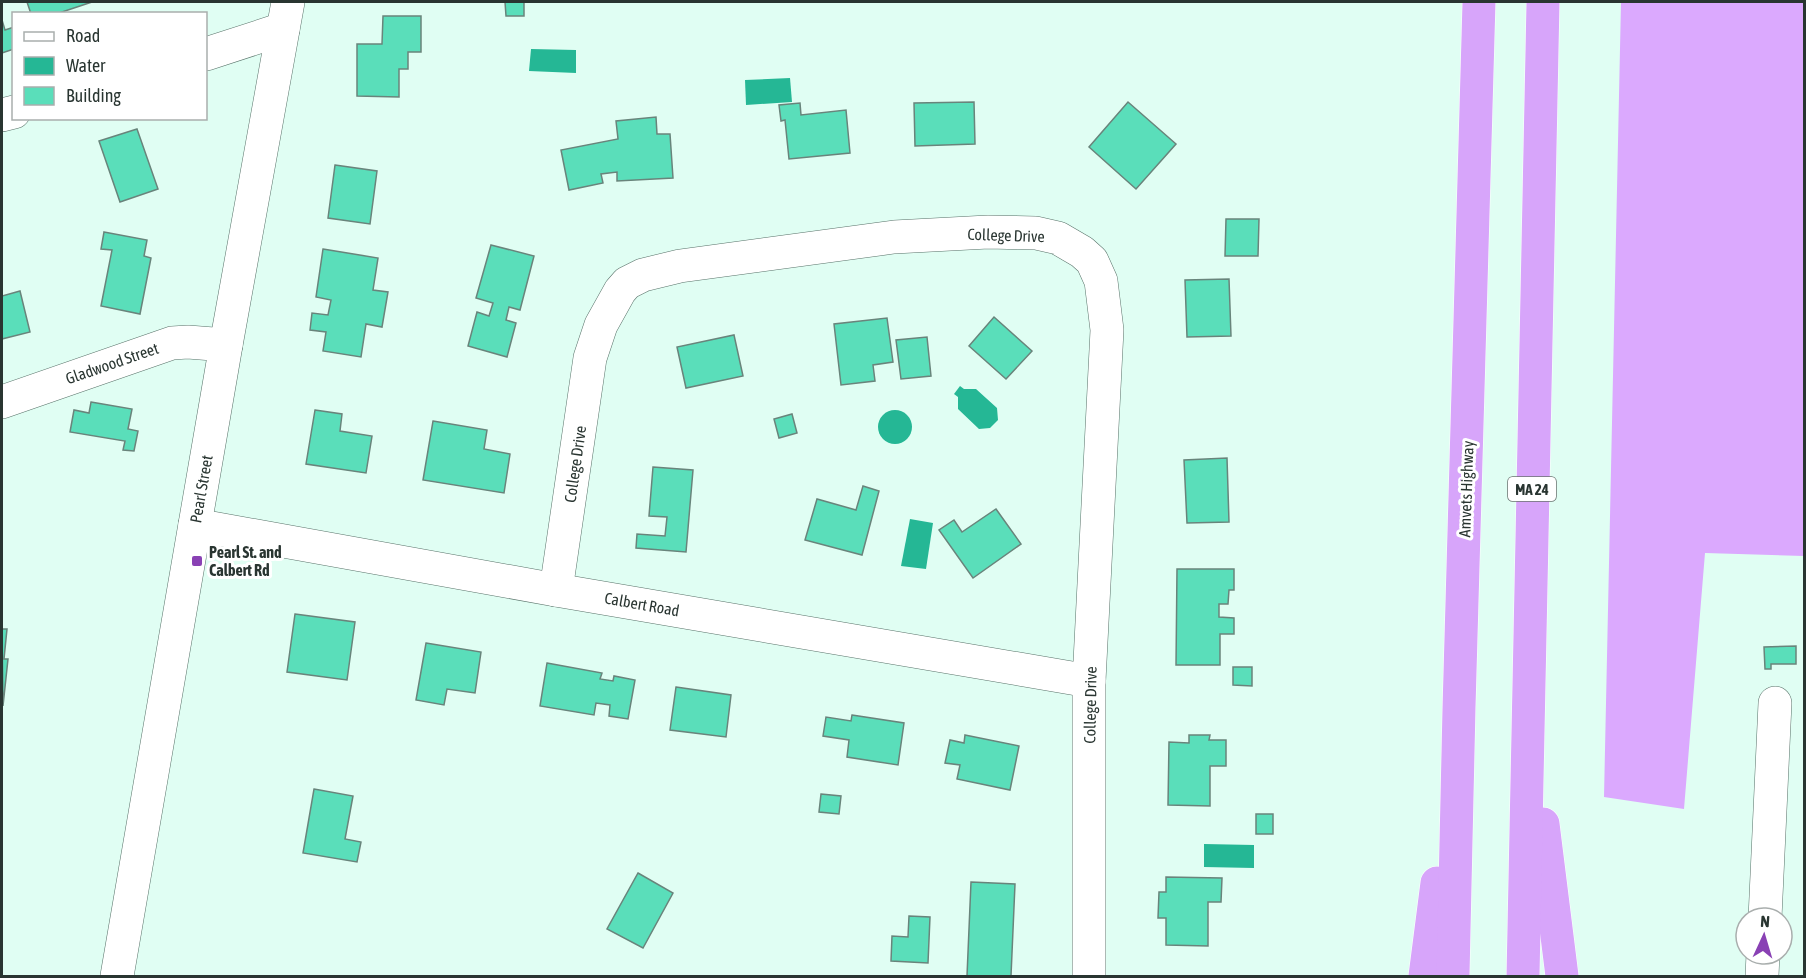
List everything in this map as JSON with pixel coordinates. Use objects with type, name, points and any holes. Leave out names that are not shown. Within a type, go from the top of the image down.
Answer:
[{"type":"highway","name":"Amvets Highway","points":[[1453,976],[1479,2]]},
{"type":"highway","name":"MA 24","points":[[1523,976],[1543,2]]},
{"type":"highway","points":[[1528,705],[1562,976]]},
{"type":"highway","points":[[1425,976],[1459,708]]},
{"type":"street","points":[[207,54],[285,15]]},
{"type":"street","name":"Pearl Street","points":[[117,976],[285,15]]},
{"type":"street","name":"College Drive","points":[[556,590],[590,358],[609,309],[627,283],[643,275],[680,266],[894,237],[988,232],[1035,233],[1058,238],[1082,252],[1092,261],[1101,281],[1107,330],[1089,681],[1089,976]]},
{"type":"street","name":"Gladwood Street","points":[[2,402],[172,343],[226,345]]},
{"type":"street","name":"Calbert Road","points":[[195,525],[556,590],[1089,681]]},
{"type":"street","points":[[1766,906],[1775,703]]},
{"type":"shaded area","points":[[1621,2],[1804,2],[1804,556],[1705,553],[1684,809],[1604,797]]},
{"type":"water","points":[[531,49],[576,50],[576,73],[529,71]]},
{"type":"water","points":[[790,78],[792,102],[746,105],[745,80]]},
{"type":"water","points":[[960,386],[964,389],[976,389],[997,408],[998,420],[990,428],[979,429],[958,409],[958,397],[954,394]]},
{"type":"water","points":[[895,410],[907,415],[912,427],[907,439],[895,444],[883,439],[878,427],[883,415]]},
{"type":"water","points":[[910,519],[933,523],[926,569],[901,566]]},
{"type":"water","points":[[1204,844],[1254,845],[1254,868],[1204,867]]},
{"type":"building","points":[[27,2],[92,2],[62,12],[30,12]]},
{"type":"building","points":[[505,2],[524,2],[524,16],[506,16]]},
{"type":"building","points":[[383,16],[421,16],[421,52],[408,52],[408,69],[399,69],[399,97],[357,96],[357,44],[382,44]]},
{"type":"building","points":[[2,20],[5,30],[12,28],[12,50],[2,53]]},
{"type":"building","points":[[974,102],[975,144],[915,146],[914,103]]},
{"type":"building","points":[[1128,102],[1176,144],[1136,189],[1089,147]]},
{"type":"building","points":[[800,103],[801,115],[846,110],[850,153],[789,159],[785,120],[781,121],[779,105]]},
{"type":"building","points":[[656,117],[657,134],[670,134],[673,178],[617,181],[617,172],[601,174],[603,183],[569,190],[561,150],[618,139],[616,121]]},
{"type":"building","points":[[137,129],[158,189],[120,202],[99,141]]},
{"type":"building","points":[[335,165],[377,171],[370,224],[328,218]]},
{"type":"building","points":[[1226,219],[1259,219],[1258,256],[1225,256]]},
{"type":"building","points":[[104,232],[147,240],[144,256],[151,258],[140,314],[101,306],[112,250],[101,249]]},
{"type":"building","points":[[491,245],[534,256],[520,310],[509,307],[506,320],[516,323],[507,357],[468,346],[477,312],[489,316],[493,303],[476,298]]},
{"type":"building","points":[[323,249],[378,258],[373,290],[388,292],[382,327],[366,324],[361,357],[323,351],[326,332],[310,330],[312,313],[328,315],[331,300],[316,297]]},
{"type":"building","points":[[1229,279],[1231,336],[1187,337],[1185,280]]},
{"type":"building","points":[[20,291],[30,332],[2,339],[2,296]]},
{"type":"building","points":[[994,317],[1032,351],[1006,379],[969,346]]},
{"type":"building","points":[[887,318],[893,362],[873,365],[875,381],[841,385],[834,324]]},
{"type":"building","points":[[734,335],[743,376],[686,388],[677,347]]},
{"type":"building","points":[[927,337],[931,376],[901,379],[896,340]]},
{"type":"building","points":[[91,402],[132,409],[128,429],[138,431],[134,451],[123,450],[125,441],[70,432],[74,410],[89,413]]},
{"type":"building","points":[[315,410],[342,414],[340,431],[372,436],[366,473],[306,464]]},
{"type":"building","points":[[792,414],[797,433],[779,438],[774,419]]},
{"type":"building","points":[[433,421],[487,430],[484,449],[510,454],[504,493],[423,480]]},
{"type":"building","points":[[1227,458],[1229,522],[1187,523],[1184,460]]},
{"type":"building","points":[[653,467],[693,470],[686,552],[636,548],[637,534],[665,536],[667,517],[649,516]]},
{"type":"building","points":[[863,486],[879,491],[862,555],[805,540],[817,499],[856,510]]},
{"type":"building","points":[[996,509],[1021,544],[973,578],[939,530],[954,520],[962,532]]},
{"type":"building","points":[[1177,569],[1234,569],[1234,590],[1229,590],[1228,604],[1219,604],[1219,617],[1234,618],[1234,634],[1220,634],[1220,665],[1176,665]]},
{"type":"building","points":[[295,614],[355,622],[347,680],[287,672]]},
{"type":"building","points":[[2,629],[7,629],[4,659],[8,659],[3,706]]},
{"type":"building","points":[[426,643],[481,652],[475,693],[447,689],[444,705],[416,700]]},
{"type":"building","points":[[1796,646],[1796,664],[1771,664],[1771,669],[1765,669],[1764,647]]},
{"type":"building","points":[[547,663],[602,673],[600,679],[613,681],[614,676],[635,680],[628,719],[609,716],[610,705],[596,703],[594,715],[540,706]]},
{"type":"building","points":[[1233,667],[1252,667],[1252,686],[1233,685]]},
{"type":"building","points":[[676,687],[731,695],[726,737],[670,730]]},
{"type":"building","points":[[852,715],[904,723],[898,765],[847,757],[849,740],[823,736],[826,717],[851,721]]},
{"type":"building","points":[[965,735],[1019,746],[1010,790],[957,779],[960,765],[945,763],[950,740],[964,743]]},
{"type":"building","points":[[1189,735],[1210,735],[1209,740],[1226,740],[1226,766],[1210,766],[1210,806],[1168,805],[1169,742],[1189,743]]},
{"type":"building","points":[[314,789],[353,796],[345,839],[361,842],[357,862],[303,853]]},
{"type":"building","points":[[821,794],[841,796],[839,814],[819,812]]},
{"type":"building","points":[[1256,814],[1273,814],[1273,834],[1256,834]]},
{"type":"building","points":[[638,873],[673,893],[643,948],[607,929]]},
{"type":"building","points":[[1166,877],[1222,878],[1221,902],[1208,902],[1208,946],[1166,945],[1166,918],[1158,918],[1159,892],[1166,892]]},
{"type":"building","points":[[971,882],[1015,884],[1011,976],[967,976]]},
{"type":"building","points":[[909,916],[930,917],[928,963],[891,961],[892,936],[908,937]]},
{"type":"place","name":"Pearl St. and Calbert Rd","points":[[197,561]]}]
